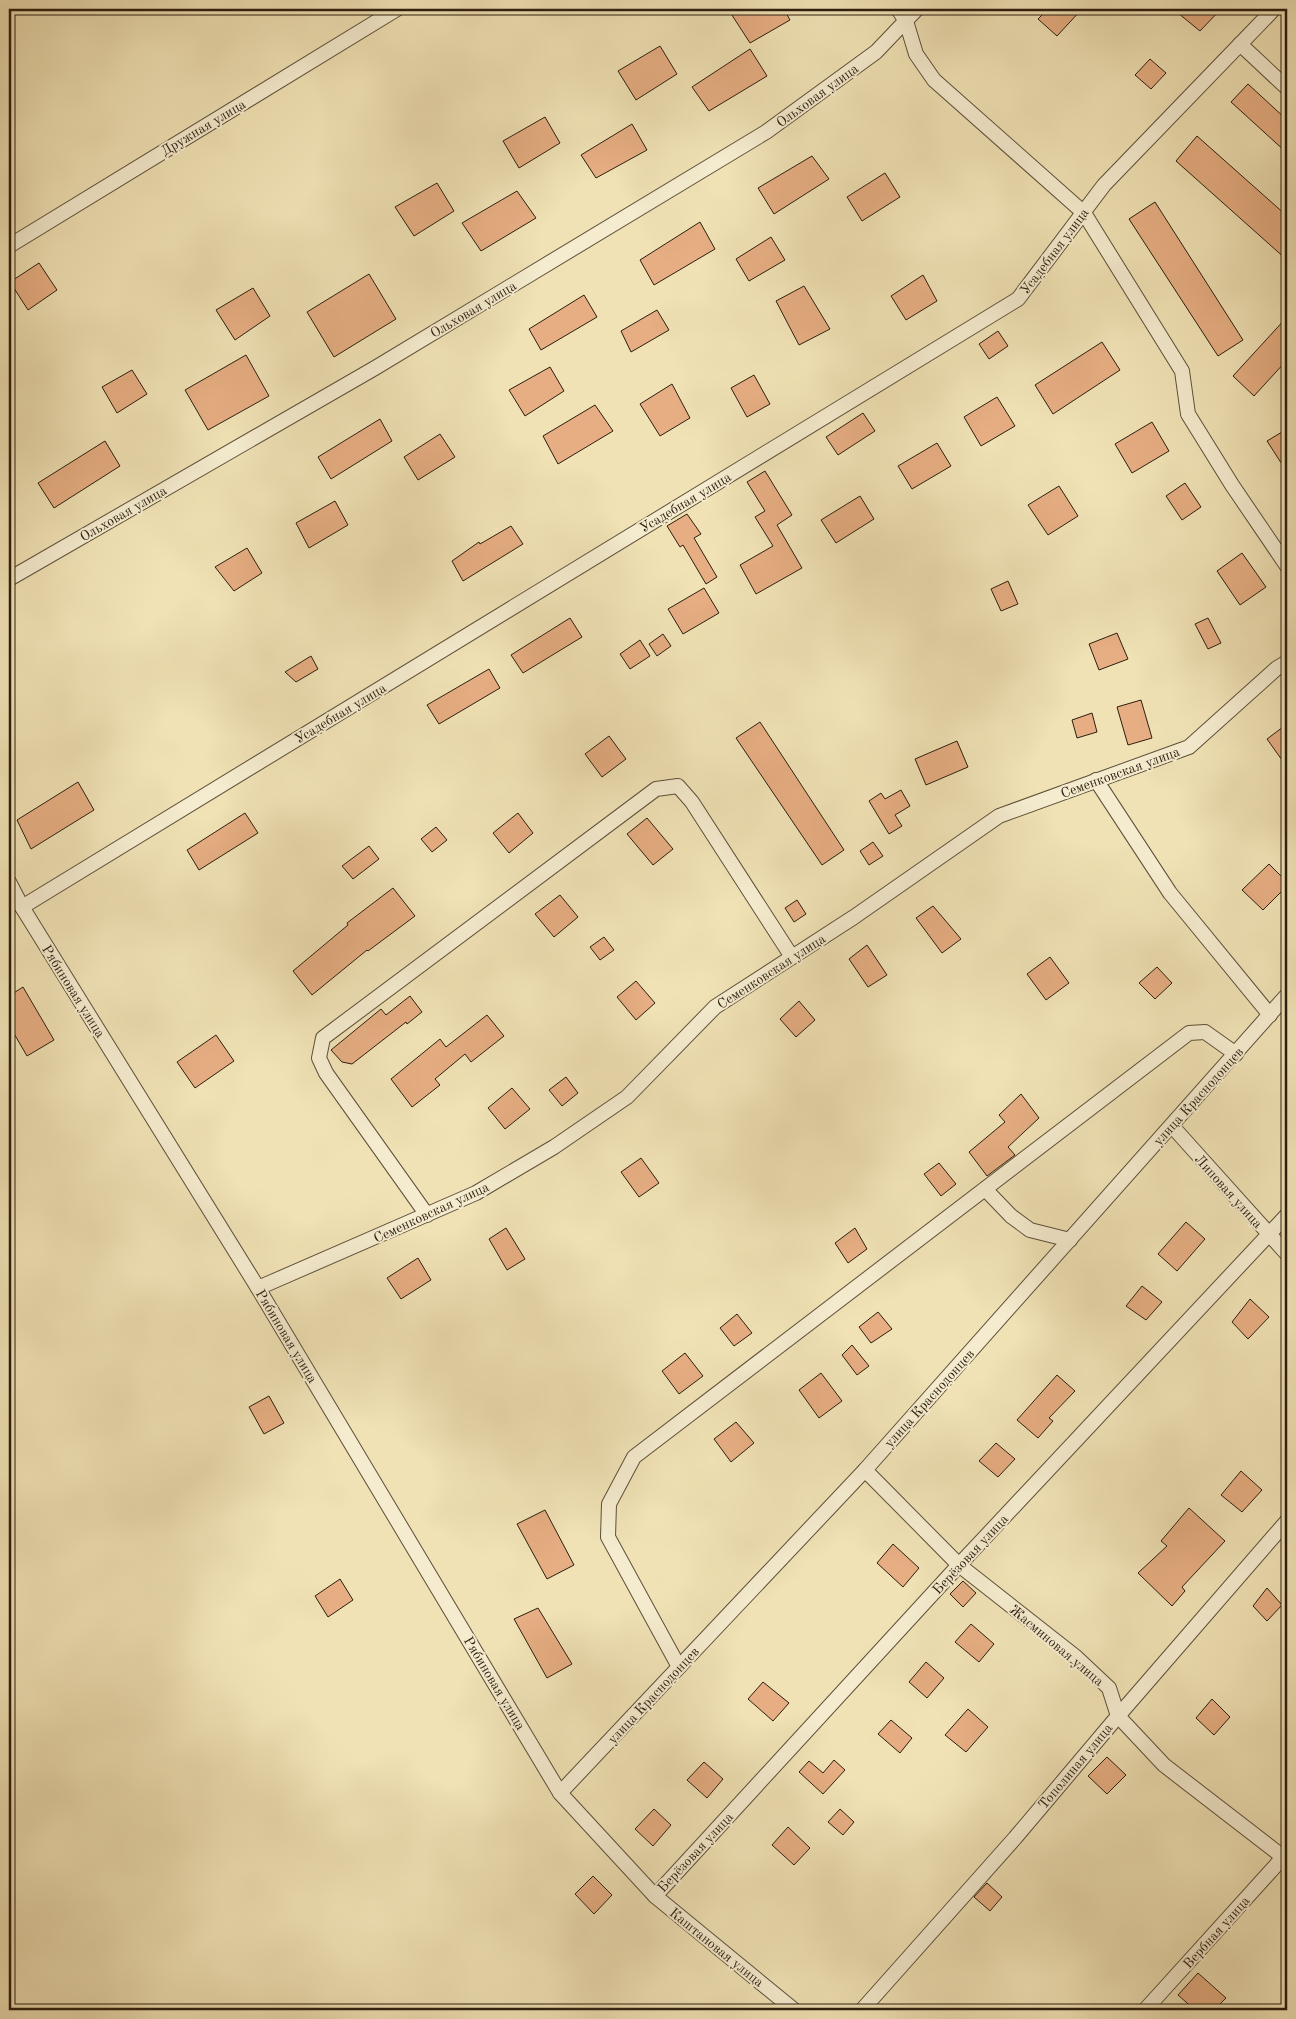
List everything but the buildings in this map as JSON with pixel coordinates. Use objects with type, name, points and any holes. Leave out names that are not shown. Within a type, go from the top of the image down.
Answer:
[{"type":"street","name":"Дружная улица","points":[[9,246],[397,9]]},
{"type":"street","points":[[898,9],[906,21],[916,54],[934,80],[1084,214],[1182,372],[1188,414],[1232,485],[1287,566]]},
{"type":"street","name":"Ольховая улица","points":[[9,579],[375,368],[766,132],[876,52],[917,9]]},
{"type":"street","name":"Усадебная улица","points":[[22,908],[1018,299],[1104,185],[1274,9]]},
{"type":"street","points":[[1240,44],[1287,88]]},
{"type":"street","name":"Семенковская улица","points":[[258,1288],[476,1193],[554,1147],[627,1097],[715,1007],[999,816],[1189,747],[1287,662]]},
{"type":"street","points":[[1096,780],[1170,893],[1270,1015]]},
{"type":"street","points":[[427,1215],[326,1073],[319,1058],[323,1038],[656,789],[678,786],[692,802],[792,957]]},
{"type":"street","name":"Рябиновая улица","points":[[9,882],[22,908],[258,1288],[560,1793]]},
{"type":"street","name":"улица Краснодонцев","points":[[560,1793],[865,1470],[1287,996]]},
{"type":"street","points":[[679,1667],[608,1537],[609,1504],[634,1457],[1189,1033],[1205,1032],[1236,1054]]},
{"type":"street","name":"Липовая улица","points":[[1172,1126],[1287,1254]]},
{"type":"street","points":[[986,1189],[1011,1216],[1030,1230],[1070,1240]]},
{"type":"street","name":"Берёзовая улица","points":[[655,1896],[959,1565],[1270,1236],[1287,1215]]},
{"type":"street","name":"Жасминовая улица","points":[[865,1470],[959,1565],[1076,1657],[1109,1688],[1118,1716],[1164,1765],[1286,1857]]},
{"type":"street","name":"Тополиная улица","points":[[862,2010],[1015,1838],[1287,1521]]},
{"type":"street","name":"Каштановая улица","points":[[560,1793],[655,1896],[794,2010]]},
{"type":"street","name":"Вербная улица","points":[[1145,2010],[1286,1857]]}]
